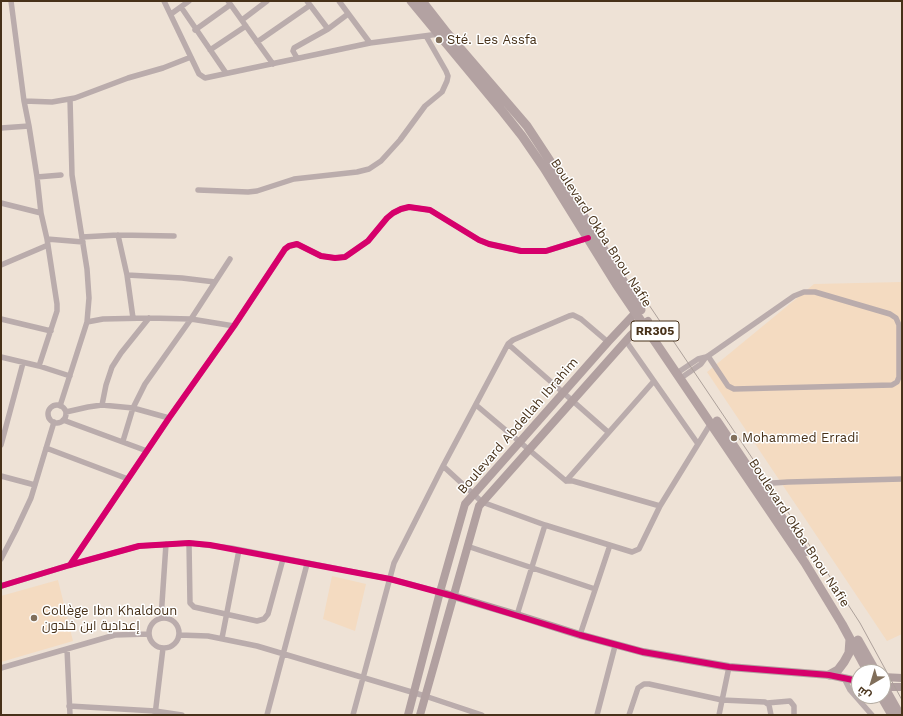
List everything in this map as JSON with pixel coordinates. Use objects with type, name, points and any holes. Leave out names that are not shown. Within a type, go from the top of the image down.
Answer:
[{"type":"main road","name":"Boulevard Okba Bnou Nafie","points":[[411,1],[522,136],[544,168],[616,284],[638,310]]},
{"type":"main road","name":"Boulevard Okba Bnou Nafie","points":[[422,1],[447,33],[527,126],[550,161],[638,310],[756,484],[817,570],[871,664]]},
{"type":"main road","name":"Boulevard Okba Bnou Nafie","points":[[681,374],[711,423],[756,484],[850,638],[864,664]]},
{"type":"main road","points":[[829,676],[841,666],[847,658],[850,648],[850,638]]},
{"type":"main road","points":[[891,701],[900,715]]},
{"type":"main road","points":[[888,704],[892,715]]},
{"type":"street","points":[[11,1],[41,213],[48,242],[57,304],[57,312],[39,366]]},
{"type":"street","points":[[164,1],[191,57],[202,76],[205,78],[370,43],[439,34]]},
{"type":"street","points":[[171,14],[189,1]]},
{"type":"street","points":[[242,20],[267,1]]},
{"type":"street","points":[[339,1],[370,43]]},
{"type":"street","points":[[196,30],[229,3],[273,64]]},
{"type":"street","points":[[257,42],[308,3],[328,29]]},
{"type":"street","points":[[181,7],[226,73]]},
{"type":"street","points":[[297,58],[293,51],[294,48],[328,29],[348,14]]},
{"type":"street","points":[[210,50],[246,26]]},
{"type":"street","points":[[198,190],[248,192],[294,179],[357,172],[381,161],[400,140],[426,106],[442,92],[447,81],[448,76],[446,71],[426,36]]},
{"type":"street","points":[[24,101],[52,102],[70,99],[128,78],[163,68],[191,57]]},
{"type":"street","points":[[60,406],[87,322],[89,298],[72,175],[70,99]]},
{"type":"street","points":[[1,128],[29,126]]},
{"type":"street","points":[[37,177],[61,175]]},
{"type":"street","points":[[1,203],[41,213]]},
{"type":"street","points":[[70,565],[285,249],[289,246],[297,244],[321,256],[335,258],[345,257],[368,241],[387,218],[401,209],[409,207],[430,210],[479,240],[489,244],[521,251],[546,251],[588,238]]},
{"type":"street","points":[[118,235],[127,275],[133,318]]},
{"type":"street","points":[[1,265],[48,242],[82,240],[118,235],[174,236]]},
{"type":"street","points":[[123,441],[133,408],[145,384],[192,320],[230,259]]},
{"type":"street","points":[[127,275],[182,278],[215,282]]},
{"type":"street","points":[[681,374],[701,364],[707,357],[794,296],[804,292],[815,292],[890,314],[894,316],[898,323],[899,377],[897,382],[892,385],[734,389],[730,388],[726,384],[707,357]]},
{"type":"street","name":"Boulevard Abdellah Ibrahim","points":[[408,715],[465,504],[638,310]]},
{"type":"street","points":[[353,715],[390,579],[391,570],[443,466],[508,344],[513,340],[569,316],[581,319],[608,342]]},
{"type":"street","points":[[87,322],[103,319],[149,318],[192,320],[234,326]]},
{"type":"street","points":[[102,405],[112,367],[121,353],[149,318]]},
{"type":"street","points":[[1,319],[51,330]]},
{"type":"street","name":"Boulevard Abdellah Ibrahim","points":[[420,715],[467,546],[478,509],[482,502],[626,341],[646,322]]},
{"type":"street","points":[[626,341],[698,444]]},
{"type":"street","points":[[508,344],[608,432]]},
{"type":"street","points":[[1,357],[39,366],[70,376]]},
{"type":"street","points":[[1,446],[23,363]]},
{"type":"street","points":[[566,481],[654,381]]},
{"type":"street","points":[[66,412],[102,405],[133,408],[169,418]]},
{"type":"street","points":[[476,405],[566,481],[573,481],[660,506]]},
{"type":"street","points":[[54,422],[49,417],[49,411],[55,406],[60,406]]},
{"type":"street","points":[[60,406],[66,412]]},
{"type":"street","points":[[63,420],[66,412]]},
{"type":"street","points":[[54,422],[63,420],[147,451]]},
{"type":"street","points":[[1,559],[23,516],[35,485],[54,422]]},
{"type":"street","points":[[443,466],[482,502],[545,525],[632,552],[639,550],[660,506],[711,423]]},
{"type":"street","points":[[46,448],[128,479]]},
{"type":"street","points":[[1,476],[35,485]]},
{"type":"street","points":[[756,484],[902,480]]},
{"type":"street","points":[[516,615],[545,525]]},
{"type":"street","points":[[1,586],[139,546],[189,543],[239,550],[390,579],[440,592],[615,646],[672,658],[729,667],[851,679]]},
{"type":"street","points":[[189,543],[190,603],[194,607],[257,621],[264,619],[268,614],[283,559]]},
{"type":"street","points":[[161,618],[166,544]]},
{"type":"street","points":[[580,635],[610,545]]},
{"type":"street","points":[[467,546],[595,589]]},
{"type":"street","points":[[222,638],[239,550]]},
{"type":"street","points":[[267,715],[307,564]]},
{"type":"street","points":[[161,618],[168,618],[174,622],[178,628],[179,634],[177,640],[174,645],[168,648],[157,647],[153,644],[148,634],[150,626],[154,621],[161,618]]},
{"type":"street","points":[[1,668],[115,635],[148,634]]},
{"type":"street","points":[[179,634],[222,638],[283,653],[413,692],[482,715]]},
{"type":"street","points":[[597,715],[615,646]]},
{"type":"street","points":[[155,713],[163,648]]},
{"type":"street","points":[[67,649],[70,715]]},
{"type":"street","points":[[719,715],[729,667]]},
{"type":"street","points":[[891,677],[902,678]]},
{"type":"street","points":[[844,678],[850,690],[872,715]]},
{"type":"street","points":[[630,715],[638,688],[646,684],[722,700],[767,703],[790,701],[794,706],[794,715]]},
{"type":"street","points":[[891,688],[902,687]]},
{"type":"street","points":[[767,703],[771,715]]},
{"type":"street","points":[[70,706],[182,715]]},
{"type":"shaded area","points":[[902,282],[902,634],[887,641],[707,372],[814,284]]},
{"type":"shaded area","points":[[332,576],[366,584],[355,631],[323,619]]},
{"type":"shaded area","name":"Collège Ibn Khaldoun إعدادية ابن خلدون","points":[[58,580],[73,641],[1,662],[1,596]]},
{"type":"tram line","points":[[645,299],[769,483],[860,623],[902,700]]},
{"type":"cycle path","points":[[70,565],[285,249],[289,246],[297,244],[321,256],[335,258],[345,257],[368,241],[393,213],[409,207],[430,210],[479,240],[489,244],[521,251],[546,251],[588,238]]},
{"type":"cycle path","points":[[1,586],[139,546],[189,543],[210,545],[390,579],[643,652],[729,667],[829,675],[851,680]]},
{"type":"place","name":"Sté. Les Assfa","points":[[439,40]]},
{"type":"place","name":"Mohammed Erradi","points":[[734,438]]},
{"type":"place","name":"Collège Ibn Khaldoun إعدادية ابن خلدون","points":[[34,618]]}]
